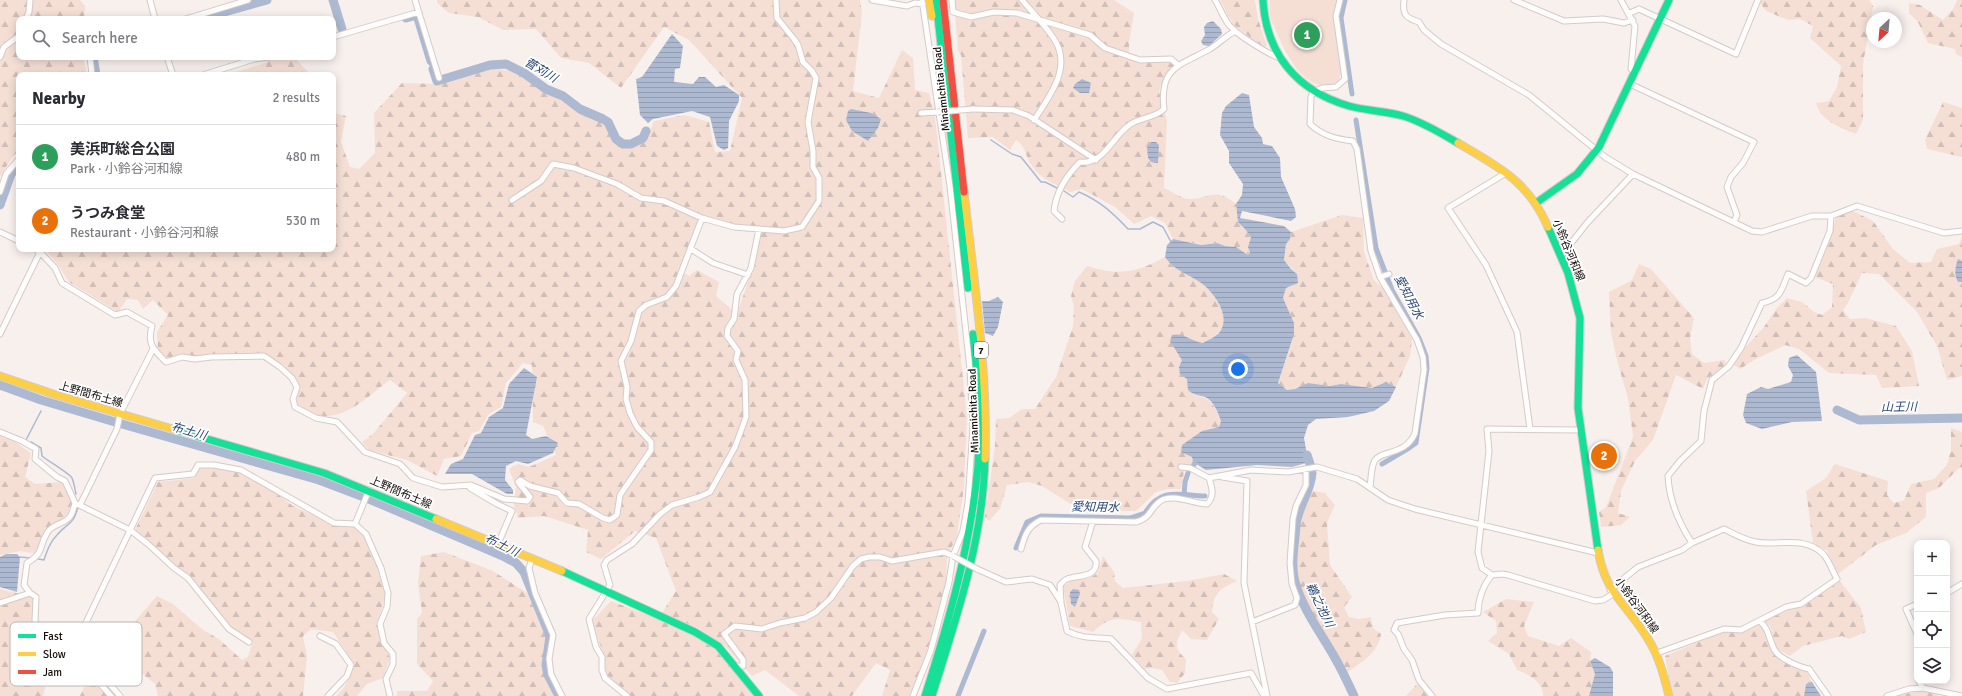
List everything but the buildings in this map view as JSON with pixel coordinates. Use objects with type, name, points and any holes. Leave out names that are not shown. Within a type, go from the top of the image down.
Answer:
[{"type":"main road","name":"Minamichita Road","points":[[925,696],[964,555],[973,512],[978,455],[978,402],[974,340],[936,0]]},
{"type":"main road","name":"Minamichita Road","points":[[932,696],[972,557],[980,513],[986,456],[982,355],[943,0]]},
{"type":"main road","points":[[947,0],[959,113],[956,121]]},
{"type":"main road","name":"小鈴谷河和線","points":[[1263,0],[1266,26],[1280,58],[1298,79],[1314,92],[1346,105],[1387,112],[1415,120],[1463,146],[1506,173],[1536,203],[1562,256],[1573,284],[1580,318],[1577,379],[1580,430],[1598,553],[1604,578],[1611,592],[1643,630],[1657,653],[1668,696]]},
{"type":"main road","points":[[1536,203],[1571,181],[1585,168],[1598,151],[1669,0]]},
{"type":"main road","points":[[924,1],[941,82],[945,85]]},
{"type":"main road","name":"上野間布土線","points":[[0,376],[56,395],[120,414],[324,472],[498,544],[607,591],[695,632],[718,646],[736,666],[759,696]]},
{"type":"street","points":[[27,16],[30,0]]},
{"type":"street","points":[[150,0],[154,16]]},
{"type":"street","points":[[194,16],[232,2],[248,0]]},
{"type":"street","points":[[415,0],[439,78]]},
{"type":"street","points":[[512,200],[541,181],[553,164],[574,168],[617,184],[641,198],[664,201],[702,218],[734,227],[784,231],[802,227],[819,201],[819,178],[813,167],[813,151],[808,122],[816,78],[812,71],[803,62],[798,45],[777,18],[776,0]]},
{"type":"street","points":[[872,0],[907,6],[924,1],[938,112],[950,186],[970,369],[973,428],[968,503],[963,531],[953,556],[949,582],[931,650],[913,696]]},
{"type":"street","points":[[952,0],[953,12],[971,17],[994,12],[1017,13],[1090,35],[1105,48],[1140,60],[1171,60],[1178,65]]},
{"type":"street","points":[[1022,0],[1053,36],[1062,56],[1056,86],[1034,120]]},
{"type":"street","points":[[1215,0],[1229,25],[1235,31],[1270,55],[1280,58]]},
{"type":"street","points":[[1340,0],[1336,16],[1345,79],[1336,87],[1322,88],[1314,92],[1311,96],[1310,124],[1316,130],[1328,136],[1353,141],[1357,149],[1372,251],[1381,277],[1417,340],[1424,370],[1415,433],[1412,440],[1396,452],[1378,457],[1374,462],[1370,488]]},
{"type":"street","points":[[1404,0],[1404,14],[1407,19],[1419,22],[1424,30],[1441,44],[1529,95],[1598,151],[1632,174],[1752,231],[1762,232],[1812,216],[1831,216],[1857,206],[1944,233],[1962,231]]},
{"type":"street","points":[[1514,0],[1564,21],[1603,19],[1624,23],[1633,20]]},
{"type":"street","points":[[1622,0],[1630,13],[1635,26],[1631,69],[1636,72]]},
{"type":"street","points":[[1630,13],[1639,9],[1736,54],[1758,0]]},
{"type":"street","points":[[336,36],[419,12]]},
{"type":"street","points":[[1062,219],[1054,211],[1055,203],[1068,173],[1080,162],[1086,163],[1096,160],[1128,125],[1160,114],[1164,109],[1162,92],[1165,79],[1178,65],[1210,49],[1235,31]]},
{"type":"street","points":[[0,57],[4,47],[16,38]]},
{"type":"street","points":[[90,60],[92,72]]},
{"type":"street","points":[[168,60],[172,72]]},
{"type":"street","points":[[213,72],[251,60]]},
{"type":"street","points":[[1630,84],[1754,142],[1743,164],[1731,177],[1727,187],[1736,215],[1734,222]]},
{"type":"street","points":[[921,113],[973,110],[1014,110],[1034,120],[1096,160]]},
{"type":"street","points":[[0,192],[6,174],[16,162]]},
{"type":"street","points":[[1506,173],[1448,208],[1486,265],[1517,332],[1530,429]]},
{"type":"street","points":[[1562,256],[1587,223],[1632,174]]},
{"type":"street","points":[[1692,543],[1681,526],[1669,488],[1668,476],[1680,461],[1701,441],[1704,411],[1712,380],[1729,366],[1737,354],[1762,303],[1769,302],[1779,296],[1788,274],[1806,283],[1811,278],[1830,231],[1831,216]]},
{"type":"street","points":[[41,252],[55,268],[62,282],[115,315],[127,312],[152,326],[149,337],[153,349],[166,362],[182,357],[195,360],[211,357],[264,356],[292,378],[297,387],[294,399],[295,407],[316,418],[337,422],[365,452],[400,464],[413,478],[428,481],[442,487],[471,485],[504,499],[527,501],[530,497],[520,487],[518,482],[520,480],[530,486],[558,493],[567,502],[579,504],[603,518],[610,520],[617,515],[620,495],[651,450],[651,442],[637,427],[630,413],[626,399],[627,387],[621,361],[631,341],[639,311],[646,304],[667,297],[676,286],[702,218]]},
{"type":"street","points":[[627,696],[605,678],[602,670],[602,657],[596,647],[589,619],[610,585],[604,565],[607,560],[632,544],[660,514],[672,505],[710,492],[735,447],[746,418],[745,380],[736,360],[738,351],[727,336],[728,328],[734,319],[737,294],[748,275],[759,229]]},
{"type":"street","points":[[0,232],[16,240]]},
{"type":"street","points":[[691,248],[713,263],[748,275]]},
{"type":"street","points":[[0,334],[38,252]]},
{"type":"street","points":[[1381,277],[1389,274]]},
{"type":"street","points":[[35,622],[36,597],[30,593],[24,585],[27,563],[38,556],[47,532],[54,525],[65,522],[71,516],[117,428],[120,414],[153,349]]},
{"type":"street","points":[[1580,430],[1487,429],[1489,452],[1478,552],[1482,568],[1492,575],[1508,575],[1595,601],[1603,600],[1638,567],[1682,550],[1692,543],[1724,529],[1743,539],[1757,542],[1788,541],[1813,547],[1824,555],[1837,579],[1801,604],[1786,607],[1741,630],[1724,629],[1657,653]]},
{"type":"street","points":[[0,432],[22,441],[36,449],[35,459],[57,477],[65,481],[78,504],[130,530],[148,544],[174,568],[188,578],[229,629],[249,642]]},
{"type":"street","points":[[86,622],[155,478],[193,474],[198,465],[214,465],[240,470],[334,523],[355,524],[366,534],[375,553],[388,593],[387,607],[380,624],[384,643],[393,654],[393,664],[386,679],[390,696]]},
{"type":"street","points":[[1181,467],[1190,468],[1209,478],[1252,470],[1288,472],[1317,467],[1356,479],[1388,500],[1415,509],[1598,553]]},
{"type":"street","points":[[1252,622],[1295,605],[1297,598],[1292,584],[1290,563],[1293,519],[1296,506],[1306,485],[1306,470]]},
{"type":"street","points":[[1218,476],[1248,481],[1244,583],[1265,696]]},
{"type":"street","points":[[1021,548],[1026,533],[1032,525],[1041,520],[1136,522],[1146,519],[1158,503],[1164,499],[1191,500],[1199,504],[1207,504],[1212,499],[1212,490],[1209,478]]},
{"type":"street","points":[[463,486],[472,488],[496,504],[512,511],[498,544]]},
{"type":"street","points":[[355,524],[369,490]]},
{"type":"street","points":[[1093,521],[1085,547],[1086,551],[1095,559],[1096,568],[1091,574],[1066,580],[1060,586],[1061,603],[1067,631],[1074,635],[1097,639],[1112,639],[1148,678],[1167,689],[1251,673],[1265,696]]},
{"type":"street","points":[[736,666],[743,666],[743,660],[724,634],[735,626],[762,629],[780,623],[805,618],[816,612],[831,598],[860,559],[869,557],[880,557],[892,561],[944,552],[1006,582],[1032,579],[1050,585],[1061,603]]},
{"type":"street","points":[[532,559],[529,568],[535,593],[553,635],[549,659],[550,674],[562,696]]},
{"type":"street","points":[[1432,696],[1419,680],[1412,660],[1404,649],[1398,634],[1394,630],[1395,625],[1397,623],[1433,617],[1478,613],[1483,590],[1492,575]]},
{"type":"street","points":[[1950,591],[1962,584]]},
{"type":"street","points":[[0,603],[30,593]]},
{"type":"street","points":[[1914,605],[1906,609],[1914,627]]},
{"type":"street","points":[[1760,621],[1768,629],[1774,650],[1797,666],[1809,669],[1828,696]]},
{"type":"street","points":[[320,636],[336,644],[351,665],[347,676],[328,696]]},
{"type":"street","points":[[1921,684],[1923,688]]},
{"type":"street","points":[[102,686],[111,696]]},
{"type":"street","points":[[112,686],[120,696]]},
{"type":"street","points":[[1887,696],[1909,689],[1923,688],[1962,696]]},
{"type":"street","points":[[1167,689],[1168,696]]},
{"type":"green space","points":[[0,0],[80,0],[85,6],[84,16],[16,16],[16,60],[84,60],[87,72],[16,72],[16,154],[0,177]]},
{"type":"green space","points":[[437,0],[860,0],[862,12],[853,91],[879,98],[902,50],[913,58],[915,90],[929,93],[935,116],[967,417],[964,487],[957,536],[947,557],[946,582],[928,648],[910,696],[882,696],[890,670],[876,663],[852,696],[799,696],[765,670],[752,676],[726,647],[698,628],[662,613],[676,591],[656,538],[635,531],[601,559],[586,552],[588,530],[544,516],[518,518],[514,505],[516,487],[509,469],[518,464],[529,467],[556,455],[543,426],[533,422],[532,365],[523,363],[506,383],[501,407],[489,414],[479,431],[472,433],[461,456],[444,459],[437,476],[407,460],[369,450],[362,442],[373,434],[407,393],[390,380],[365,400],[346,411],[336,415],[325,416],[315,414],[298,405],[296,398],[300,388],[284,365],[263,353],[209,354],[195,357],[183,354],[167,358],[158,349],[157,332],[168,315],[153,300],[143,309],[138,300],[127,299],[118,312],[69,282],[47,252],[336,252],[336,114],[346,116],[341,142],[350,167],[359,169],[375,153],[374,113],[402,83],[437,84],[489,68],[515,71],[544,92],[561,99],[579,112],[602,122],[615,140],[623,146],[646,141],[654,121],[685,115],[709,122],[715,152],[730,151],[742,98],[689,40],[664,27],[621,88],[589,63],[561,58],[536,29],[503,30],[478,17],[449,13],[437,3]],"holes":[[[701,216],[734,225],[760,227],[755,268],[749,279],[737,314],[716,296],[719,282],[697,270],[689,276],[680,270]]]},
{"type":"green space","points":[[954,0],[1114,0],[1134,13],[1129,43],[1129,59],[1169,61],[1174,65],[1163,79],[1159,92],[1167,121],[1164,188],[1186,199],[1217,195],[1229,199],[1236,204],[1238,222],[1251,237],[1248,247],[1250,253],[1248,255],[1236,247],[1225,246],[1217,243],[1201,245],[1173,239],[1165,223],[1151,216],[1134,224],[1115,207],[1082,189],[1070,192],[1039,175],[1028,159],[1024,148],[1016,140],[1010,150],[993,137],[968,138],[961,55],[958,51]]},
{"type":"green space","points":[[1220,0],[1255,0],[1258,19],[1267,46],[1262,47],[1233,24]]},
{"type":"green space","points":[[1270,0],[1338,0],[1333,15],[1341,72],[1339,81],[1328,85],[1318,84],[1308,80],[1300,73],[1281,43],[1272,22],[1270,14]]},
{"type":"green space","points":[[1760,0],[1869,0],[1873,6],[1872,12],[1866,12],[1866,47],[1863,64],[1863,120],[1856,134],[1832,123],[1818,109],[1816,103],[1829,101],[1837,87],[1841,66],[1810,38],[1813,26],[1800,19],[1788,20],[1766,11],[1759,2]]},
{"type":"green space","points":[[1957,0],[1962,0],[1962,57],[1956,54],[1955,49],[1928,43],[1918,22],[1909,13],[1909,3],[1920,5],[1943,20],[1953,9]]},
{"type":"green space","points":[[271,60],[297,60],[308,72],[236,72]]},
{"type":"green space","points":[[1943,102],[1962,108],[1962,157],[1927,149],[1925,140]]},
{"type":"green space","points":[[1853,211],[1873,221],[1893,249],[1910,263],[1931,262],[1937,249],[1959,244],[1962,235],[1962,376],[1947,380],[1937,346],[1917,312],[1879,274],[1862,273],[1848,303],[1843,310],[1850,319],[1865,318],[1896,326],[1912,351],[1919,386],[1882,388],[1876,375],[1829,373],[1799,349],[1785,345],[1754,360],[1740,369],[1731,363],[1764,327],[1777,308],[1787,298],[1802,302],[1814,312],[1822,315],[1832,307],[1833,284],[1815,277],[1836,217]]},
{"type":"green space","points":[[1342,215],[1363,218],[1364,252],[1374,280],[1383,288],[1412,339],[1410,356],[1396,387],[1386,382],[1372,388],[1341,384],[1330,386],[1309,383],[1295,389],[1287,390],[1278,383],[1291,344],[1294,323],[1283,298],[1286,288],[1292,286],[1297,274],[1284,260],[1286,244],[1290,239],[1291,232]]},
{"type":"green space","points":[[1165,257],[1178,270],[1199,281],[1209,289],[1223,314],[1222,327],[1217,334],[1203,343],[1192,341],[1184,335],[1182,360],[1179,367],[1187,379],[1194,395],[1205,398],[1212,403],[1221,421],[1219,427],[1202,431],[1182,445],[1192,457],[1193,462],[1184,472],[1181,489],[1168,489],[1156,492],[1136,511],[1090,511],[1069,503],[1042,486],[1028,482],[1007,485],[1000,509],[989,521],[985,517],[995,446],[996,419],[1009,418],[1022,409],[1035,409],[1056,377],[1073,326],[1074,306],[1071,296],[1075,281],[1087,266],[1118,272],[1136,270]]},
{"type":"green space","points":[[1639,264],[1651,269],[1694,318],[1690,338],[1692,354],[1704,363],[1725,360],[1726,365],[1707,379],[1703,389],[1676,375],[1653,440],[1635,461],[1621,491],[1618,513],[1630,517],[1621,525],[1601,527],[1599,512],[1606,507],[1633,437],[1628,398],[1611,333],[1609,292],[1632,280]]},
{"type":"green space","points":[[1951,428],[1962,432],[1962,469],[1959,468],[1939,488],[1926,493],[1926,517],[1906,533],[1876,545],[1838,574],[1827,551],[1813,543],[1806,491],[1826,478],[1835,464],[1888,481],[1887,495],[1894,503],[1904,500],[1911,484],[1934,479],[1947,465],[1951,450]]},
{"type":"green space","points":[[0,434],[31,453],[25,477],[35,484],[62,482],[72,501],[69,512],[64,518],[47,528],[37,554],[20,551],[0,555]]},
{"type":"green space","points":[[214,467],[241,472],[268,487],[293,506],[335,525],[354,527],[366,539],[386,593],[377,625],[381,640],[390,658],[383,678],[367,684],[357,696],[336,696],[348,680],[353,662],[333,632],[311,629],[303,636],[307,656],[303,696],[158,696],[155,684],[142,674],[142,622],[134,622],[157,596],[173,604],[202,629],[220,640],[242,660],[248,657],[253,641],[231,627],[194,580],[180,570],[135,530],[158,482],[194,478],[200,468]]},
{"type":"green space","points":[[1313,491],[1325,493],[1335,505],[1327,523],[1330,565],[1352,597],[1344,607],[1349,617],[1359,619],[1371,617],[1373,628],[1381,634],[1377,646],[1369,656],[1348,672],[1313,617],[1298,580],[1296,562],[1299,521],[1302,506]]},
{"type":"green space","points":[[444,552],[493,571],[527,593],[547,635],[543,670],[556,696],[397,696],[397,691],[427,691],[433,681],[417,664],[417,619],[422,613],[418,583],[421,556]]},
{"type":"green space","points":[[1103,556],[1114,572],[1115,581],[1123,588],[1187,581],[1224,574],[1237,581],[1226,586],[1216,596],[1212,612],[1219,619],[1207,640],[1191,639],[1182,630],[1177,646],[1179,652],[1186,659],[1185,673],[1177,683],[1169,681],[1162,670],[1152,668],[1145,669],[1132,655],[1142,638],[1141,622],[1126,619],[1110,620],[1093,632],[1070,626],[1063,587],[1072,580],[1090,578],[1098,573]]},
{"type":"green space","points":[[1840,581],[1861,608],[1866,632],[1849,639],[1842,636],[1803,646],[1790,656],[1776,648],[1771,628],[1765,621],[1788,609],[1802,607]]},
{"type":"green space","points":[[0,589],[33,597],[35,622],[10,622],[10,686],[45,686],[43,696],[0,696]]},
{"type":"green space","points":[[1506,599],[1534,602],[1524,626],[1528,636],[1559,646],[1571,638],[1591,652],[1590,661],[1595,674],[1589,696],[1543,696],[1543,691],[1538,683],[1530,676],[1517,670],[1509,654],[1488,641],[1497,633],[1496,621],[1483,612]]},
{"type":"green space","points":[[611,601],[694,633],[717,649],[754,696],[630,696],[604,672],[604,656],[592,621]]},
{"type":"green space","points":[[1759,624],[1764,630],[1771,649],[1776,655],[1788,664],[1806,670],[1812,682],[1806,684],[1804,696],[1672,696],[1665,656],[1725,631],[1743,632]]},
{"type":"green space","points":[[1418,683],[1427,696],[1406,696]]},
{"type":"green space","points":[[85,686],[110,686],[122,696],[80,696]]},
{"type":"green space","points":[[1921,691],[1935,692],[1938,696],[1893,696]]},
{"type":"water","points":[[1213,21],[1221,29],[1222,34],[1209,46],[1203,45],[1201,41],[1205,35],[1204,27],[1207,23]]},
{"type":"water","points":[[672,34],[683,46],[680,68],[675,69],[674,82],[693,84],[699,77],[705,77],[716,87],[724,85],[739,95],[739,101],[729,121],[728,148],[724,150],[717,146],[710,117],[692,111],[653,119],[648,123],[640,115],[636,79],[642,77]]},
{"type":"water","points":[[1082,79],[1091,83],[1089,93],[1080,93],[1073,88],[1075,84]]},
{"type":"water","points":[[1242,93],[1249,95],[1254,127],[1262,138],[1263,144],[1272,146],[1280,158],[1281,177],[1295,209],[1296,217],[1291,221],[1242,211],[1240,218],[1284,226],[1291,232],[1290,239],[1286,244],[1284,260],[1297,274],[1298,283],[1286,288],[1283,298],[1294,323],[1294,334],[1278,383],[1287,390],[1295,389],[1308,383],[1330,386],[1341,384],[1372,388],[1386,382],[1396,387],[1389,401],[1374,411],[1348,417],[1316,419],[1308,425],[1304,438],[1307,455],[1306,463],[1292,467],[1257,465],[1206,470],[1193,462],[1192,457],[1181,452],[1182,445],[1202,431],[1219,427],[1221,421],[1211,401],[1188,390],[1187,379],[1180,374],[1179,367],[1182,360],[1170,341],[1172,335],[1176,334],[1203,343],[1219,333],[1224,321],[1223,314],[1218,302],[1205,286],[1174,267],[1165,257],[1167,245],[1173,239],[1201,245],[1217,243],[1225,246],[1236,247],[1248,255],[1250,253],[1248,247],[1251,237],[1238,222],[1236,204],[1242,195],[1243,184],[1229,163],[1229,151],[1220,135],[1222,113],[1226,106]]},
{"type":"water","points":[[851,109],[871,113],[881,119],[878,128],[868,141],[852,131],[846,120],[848,111]]},
{"type":"water","points":[[1151,142],[1156,142],[1159,145],[1158,163],[1151,162],[1148,158],[1147,148]]},
{"type":"water","points":[[1958,259],[1962,261],[1962,282],[1958,282],[1955,274]]},
{"type":"water","points":[[998,297],[1003,302],[998,327],[993,336],[985,333],[982,301],[989,301]]},
{"type":"water","points":[[1797,355],[1816,372],[1822,421],[1792,422],[1762,429],[1746,423],[1743,415],[1747,394],[1761,387],[1768,389],[1791,382],[1793,375],[1788,366],[1789,358]]},
{"type":"water","points":[[524,368],[537,377],[526,435],[532,439],[546,436],[558,443],[553,453],[528,464],[516,461],[506,466],[505,480],[513,490],[513,494],[507,494],[472,474],[445,474],[451,464],[463,459],[475,435],[481,433],[489,417],[503,408],[509,384]]},
{"type":"water","points":[[6,554],[17,554],[20,557],[17,592],[0,587],[0,557]]},
{"type":"water","points":[[1073,589],[1079,590],[1080,594],[1075,607],[1071,604],[1070,592]]},
{"type":"water","points":[[1595,658],[1610,667],[1613,672],[1613,696],[1589,696],[1595,674],[1590,661]]},
{"type":"water","points":[[1812,682],[1821,696],[1804,696],[1806,684]]},
{"type":"waterway","name":"菅苅川","points":[[210,16],[267,0]]},
{"type":"waterway","name":"菅苅川","points":[[333,0],[342,29]]},
{"type":"waterway","name":"愛知用水","points":[[1345,0],[1341,18],[1352,94]]},
{"type":"waterway","name":"菅苅川","points":[[406,18],[417,15],[431,61]]},
{"type":"waterway","name":"菅苅川","points":[[94,60],[96,72]]},
{"type":"waterway","name":"菅苅川","points":[[433,69],[437,81],[490,65],[506,64],[524,73],[546,89],[563,96],[580,109],[608,122],[616,139],[623,144],[631,144],[643,138],[646,131]]},
{"type":"waterway","name":"愛知用水","points":[[1356,120],[1376,248],[1392,290],[1419,338],[1426,356],[1427,368],[1416,443],[1382,464]]},
{"type":"waterway","points":[[991,140],[1012,154],[1021,157],[1041,182],[1045,182],[1059,189]]},
{"type":"waterway","name":"菅苅川","points":[[0,205],[11,174],[16,168]]},
{"type":"waterway","points":[[1064,191],[1073,197],[1079,192],[1100,203],[1128,229],[1140,229],[1153,222],[1163,227],[1171,242]]},
{"type":"waterway","name":"布土川","points":[[0,385],[41,400],[115,422]]},
{"type":"waterway","name":"山王川","points":[[1837,410],[1859,420],[1962,418]]},
{"type":"waterway","points":[[26,440],[41,411]]},
{"type":"waterway","name":"布土川","points":[[122,424],[319,480],[364,497]]},
{"type":"waterway","points":[[31,442],[41,448],[42,456],[72,478],[76,494]]},
{"type":"waterway","name":"鵜之池川","points":[[1307,455],[1310,464]]},
{"type":"waterway","name":"愛知用水","points":[[1184,495],[1185,482],[1188,473]]},
{"type":"waterway","name":"鵜之池川","points":[[1312,473],[1311,480],[1297,518],[1293,554],[1295,582],[1303,602],[1338,663],[1354,696]]},
{"type":"waterway","name":"愛知用水","points":[[1016,548],[1027,522],[1041,516],[1130,518],[1145,513],[1157,499],[1164,496],[1171,494],[1205,496]]},
{"type":"waterway","name":"布土川","points":[[369,499],[503,556],[516,563],[524,572],[550,636],[546,665],[548,675],[559,696]]},
{"type":"waterway","points":[[38,559],[44,560],[52,541],[72,521],[78,507]]},
{"type":"waterway","points":[[20,557],[30,558]]},
{"type":"waterway","name":"愛知用水","points":[[958,696],[984,631]]},
{"type":"traffic: fast","points":[[936,0],[968,288]]},
{"type":"traffic: fast","points":[[1263,0],[1265,19],[1270,37],[1278,53],[1288,68],[1314,91],[1349,106],[1397,114],[1410,118],[1458,143]]},
{"type":"traffic: fast","points":[[1536,203],[1577,174],[1599,147],[1669,0]]},
{"type":"traffic: fast","points":[[1548,227],[1568,273],[1580,318],[1578,408],[1598,550]]},
{"type":"traffic: fast","points":[[925,696],[958,582],[975,495],[979,449],[979,416],[978,383],[973,334]]},
{"type":"traffic: fast","points":[[176,430],[324,473],[436,519]]},
{"type":"traffic: fast","points":[[932,696],[959,609],[974,550],[983,490],[985,459]]},
{"type":"traffic: fast","points":[[562,571],[695,632],[718,646],[759,696]]},
{"type":"traffic: slow","points":[[929,0],[932,16]]},
{"type":"traffic: slow","points":[[1458,143],[1499,168],[1522,187],[1540,211],[1548,227]]},
{"type":"traffic: slow","points":[[964,192],[976,292],[982,359],[985,459]]},
{"type":"traffic: slow","points":[[0,376],[56,395],[176,430]]},
{"type":"traffic: slow","points":[[436,519],[562,571]]},
{"type":"traffic: slow","points":[[1598,550],[1601,565],[1611,588],[1640,627],[1655,652],[1669,696]]},
{"type":"traffic: jam","points":[[943,0],[964,192]]},
{"type":"place","name":"美浜町総合公園","points":[[1307,35]]},
{"type":"place","name":"うつみ食堂","points":[[1604,456]]}]
